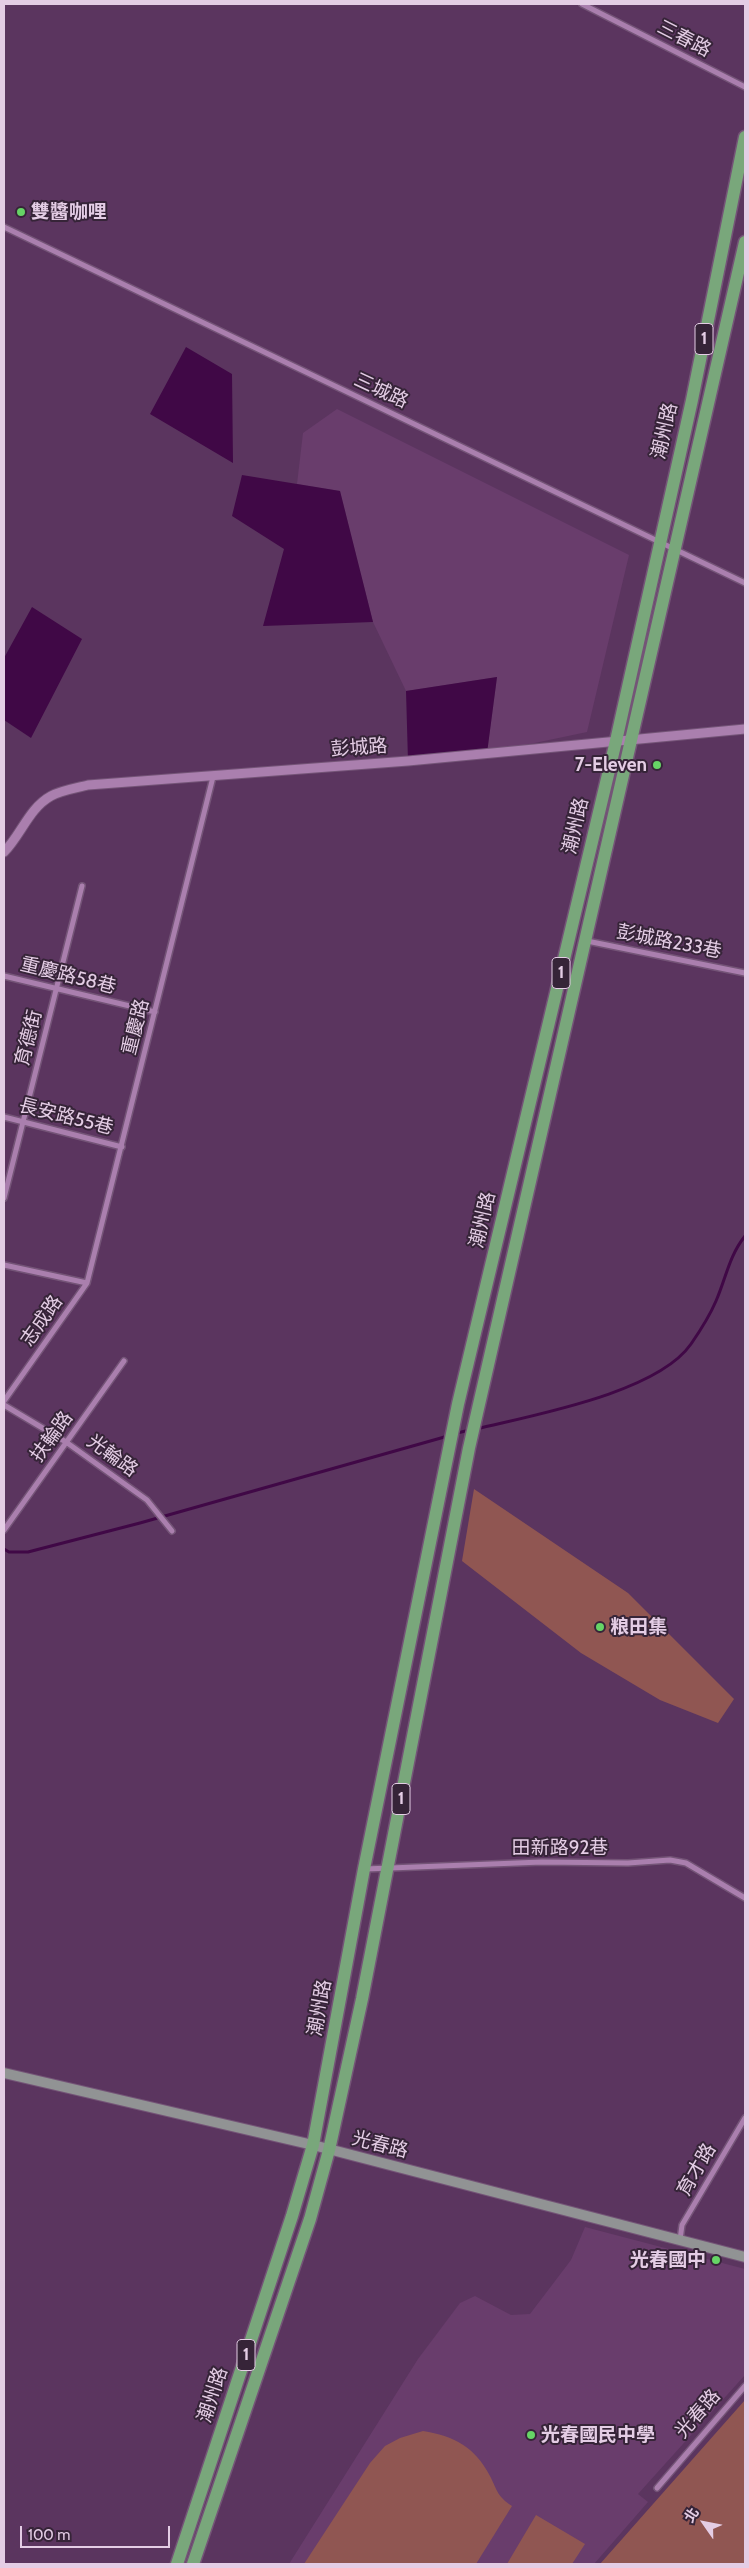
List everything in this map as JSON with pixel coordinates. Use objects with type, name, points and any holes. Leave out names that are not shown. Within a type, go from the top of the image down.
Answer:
[{"type":"main road","name":"潮州路","points":[[177,2564],[292,2216],[313,2145],[364,1869],[458,1404],[616,741],[745,137]]},
{"type":"main road","name":"潮州路","points":[[193,2564],[310,2219],[329,2150],[362,2000],[470,1448],[745,242]]},
{"type":"main road","name":"光春路","points":[[4,2073],[313,2145],[745,2258]]},
{"type":"street","name":"三春路","points":[[582,4],[745,87]]},
{"type":"street","name":"三城路","points":[[4,226],[745,583]]},
{"type":"street","name":"彭城路","points":[[4,852],[12,844],[30,815],[51,796],[88,785],[214,777],[745,729]]},
{"type":"street","name":"重慶路","points":[[87,1283],[214,777]]},
{"type":"street","name":"育德街","points":[[4,1198],[82,886]]},
{"type":"street","name":"彭城路233巷","points":[[587,941],[745,972]]},
{"type":"street","name":"重慶路58巷","points":[[4,976],[155,1012]]},
{"type":"street","name":"長安路55巷","points":[[4,1117],[122,1147]]},
{"type":"street","points":[[4,1265],[87,1283]]},
{"type":"street","name":"志成路","points":[[4,1400],[87,1283]]},
{"type":"street","name":"扶輪路","points":[[4,1530],[124,1361]]},
{"type":"street","name":"光輪路","points":[[4,1405],[66,1442],[150,1503],[172,1531]]},
{"type":"street","name":"田新路92巷","points":[[364,1869],[542,1862],[628,1863],[670,1860],[686,1863],[745,1898]]},
{"type":"street","name":"育才路","points":[[680,2240],[682,2225],[745,2118]]},
{"type":"street","name":"光春路","points":[[657,2488],[745,2386]]},
{"type":"shaded area","points":[[186,347],[232,374],[233,463],[150,414]]},
{"type":"shaded area","points":[[337,409],[629,555],[587,732],[487,753],[497,677],[406,691],[373,622],[340,491],[297,484],[303,433]]},
{"type":"shaded area","points":[[242,475],[340,491],[373,622],[263,626],[284,549],[232,516]]},
{"type":"shaded area","points":[[32,607],[82,639],[31,738],[4,720],[4,658]]},
{"type":"shaded area","points":[[497,677],[487,753],[408,761],[406,691]]},
{"type":"shaded area","points":[[474,1489],[628,1593],[734,1699],[718,1723],[660,1700],[581,1653],[462,1561]]},
{"type":"shaded area","name":"光春國民中學","points":[[585,2227],[745,2269],[745,2375],[638,2494],[648,2502],[594,2564],[289,2564],[418,2359],[460,2303],[475,2296],[511,2315],[530,2314],[571,2260]]},
{"type":"shaded area","points":[[745,2400],[745,2564],[600,2564]]},
{"type":"shaded area","points":[[423,2431],[454,2440],[470,2450],[478,2457],[501,2496],[512,2506],[476,2564],[304,2564],[370,2463],[385,2446],[400,2438]]},
{"type":"shaded area","points":[[536,2515],[585,2544],[572,2564],[507,2564]]},
{"type":"waterway","points":[[476,1429],[592,1400],[651,1376],[674,1361],[691,1344],[708,1317],[716,1301],[731,1259],[745,1236]]},
{"type":"waterway","points":[[457,1433],[470,1430]]},
{"type":"waterway","points":[[4,1549],[9,1552],[28,1552],[140,1523],[448,1436]]},
{"type":"place","name":"雙醬咖哩","points":[[21,212]]},
{"type":"place","name":"7-Eleven","points":[[657,765]]},
{"type":"place","name":"粮田集","points":[[600,1627]]},
{"type":"place","name":"光春國中","points":[[716,2260]]},
{"type":"place","name":"光春國民中學","points":[[531,2435]]}]
